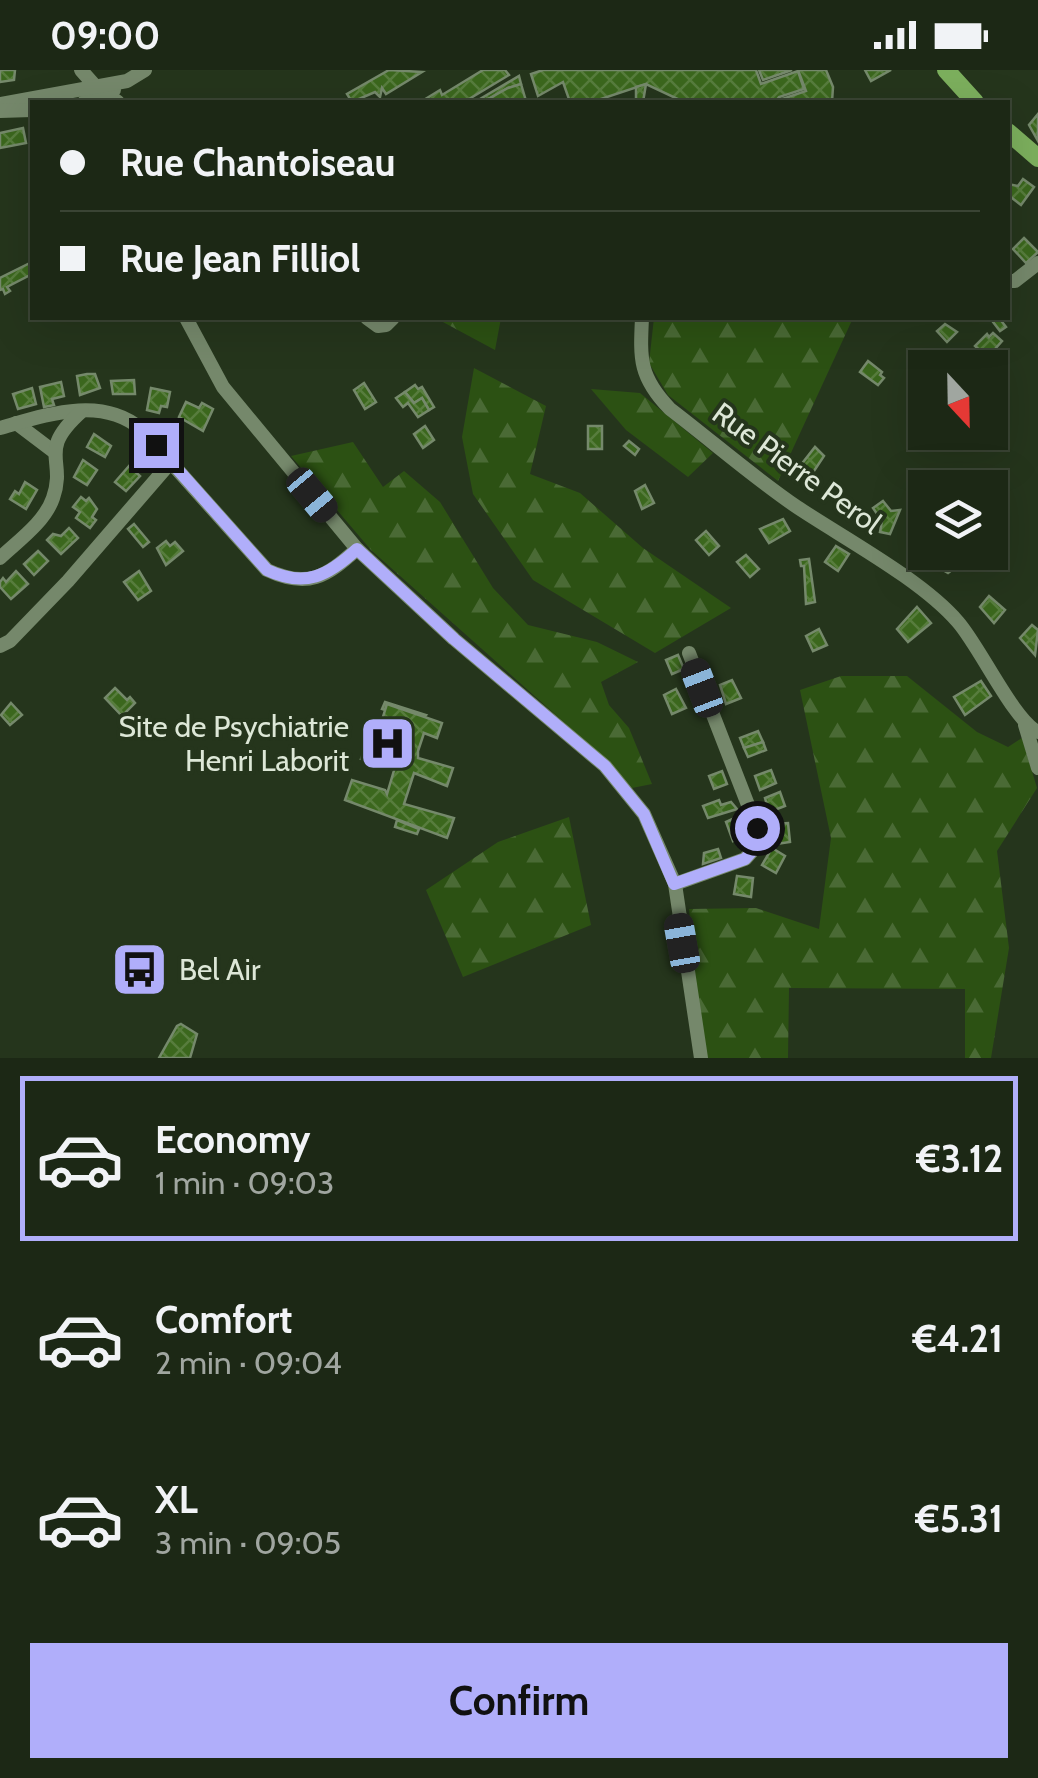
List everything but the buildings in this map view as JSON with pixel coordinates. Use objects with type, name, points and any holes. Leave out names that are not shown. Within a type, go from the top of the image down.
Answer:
[{"type":"main road","points":[[946,70],[972,100]]},
{"type":"main road","points":[[1010,134],[1038,158]]},
{"type":"street","points":[[63,95],[79,70],[107,91]]},
{"type":"street","points":[[37,100],[107,91],[145,70]]},
{"type":"street","points":[[0,107],[30,101]]},
{"type":"street","points":[[0,107],[30,110]]},
{"type":"street","points":[[1010,281],[1038,263]]},
{"type":"street","points":[[187,320],[223,387],[357,549],[454,639],[605,766],[644,814],[674,884],[701,1058]]},
{"type":"street","points":[[369,320],[378,326],[391,320]]},
{"type":"street","name":"Rue Pierre Perol","points":[[642,320],[642,370],[654,393],[792,503],[935,600],[956,620],[1032,729],[1038,768]]},
{"type":"street","points":[[0,428],[46,415],[111,410],[128,417],[273,573],[303,580],[316,578],[339,566],[357,549]]},
{"type":"street","points":[[0,558],[38,522],[52,501],[56,485],[54,451],[66,426],[83,411]]},
{"type":"street","points":[[16,424],[54,451]]},
{"type":"street","points":[[0,646],[10,641],[68,582],[170,462]]},
{"type":"street","points":[[674,884],[745,859],[755,848],[757,828],[689,653]]},
{"type":"green space","points":[[501,320],[495,350],[441,321]]},
{"type":"green space","points":[[654,320],[852,320],[778,481],[668,395],[649,363]]},
{"type":"green space","points":[[474,368],[546,406],[530,474],[580,493],[643,548],[731,608],[655,653],[533,580],[473,494],[462,437]]},
{"type":"green space","points":[[591,389],[640,393],[713,453],[688,477],[626,430]]},
{"type":"green space","points":[[353,442],[383,487],[404,471],[440,502],[493,588],[528,625],[597,642],[638,662],[601,682],[609,705],[629,728],[652,784],[632,788],[613,766],[371,550],[291,456]]},
{"type":"green space","points":[[841,676],[907,676],[977,732],[1008,747],[1022,738],[1037,788],[997,851],[1009,948],[991,1058],[965,1058],[965,989],[789,988],[788,1058],[703,1058],[689,909],[756,908],[819,929],[831,838],[800,690]]},
{"type":"green space","points":[[569,817],[591,925],[463,977],[426,890],[498,842]]},
{"type":"place","name":"Site de Psychiatrie Henri Laborit","points":[[388,743]]},
{"type":"place","name":"Bel Air","points":[[140,969]]},
{"type":"route","points":[[156,445],[267,570],[285,578],[316,578],[339,566],[357,549],[454,639],[605,766],[644,814],[674,884],[745,859],[755,848],[757,828]]}]
